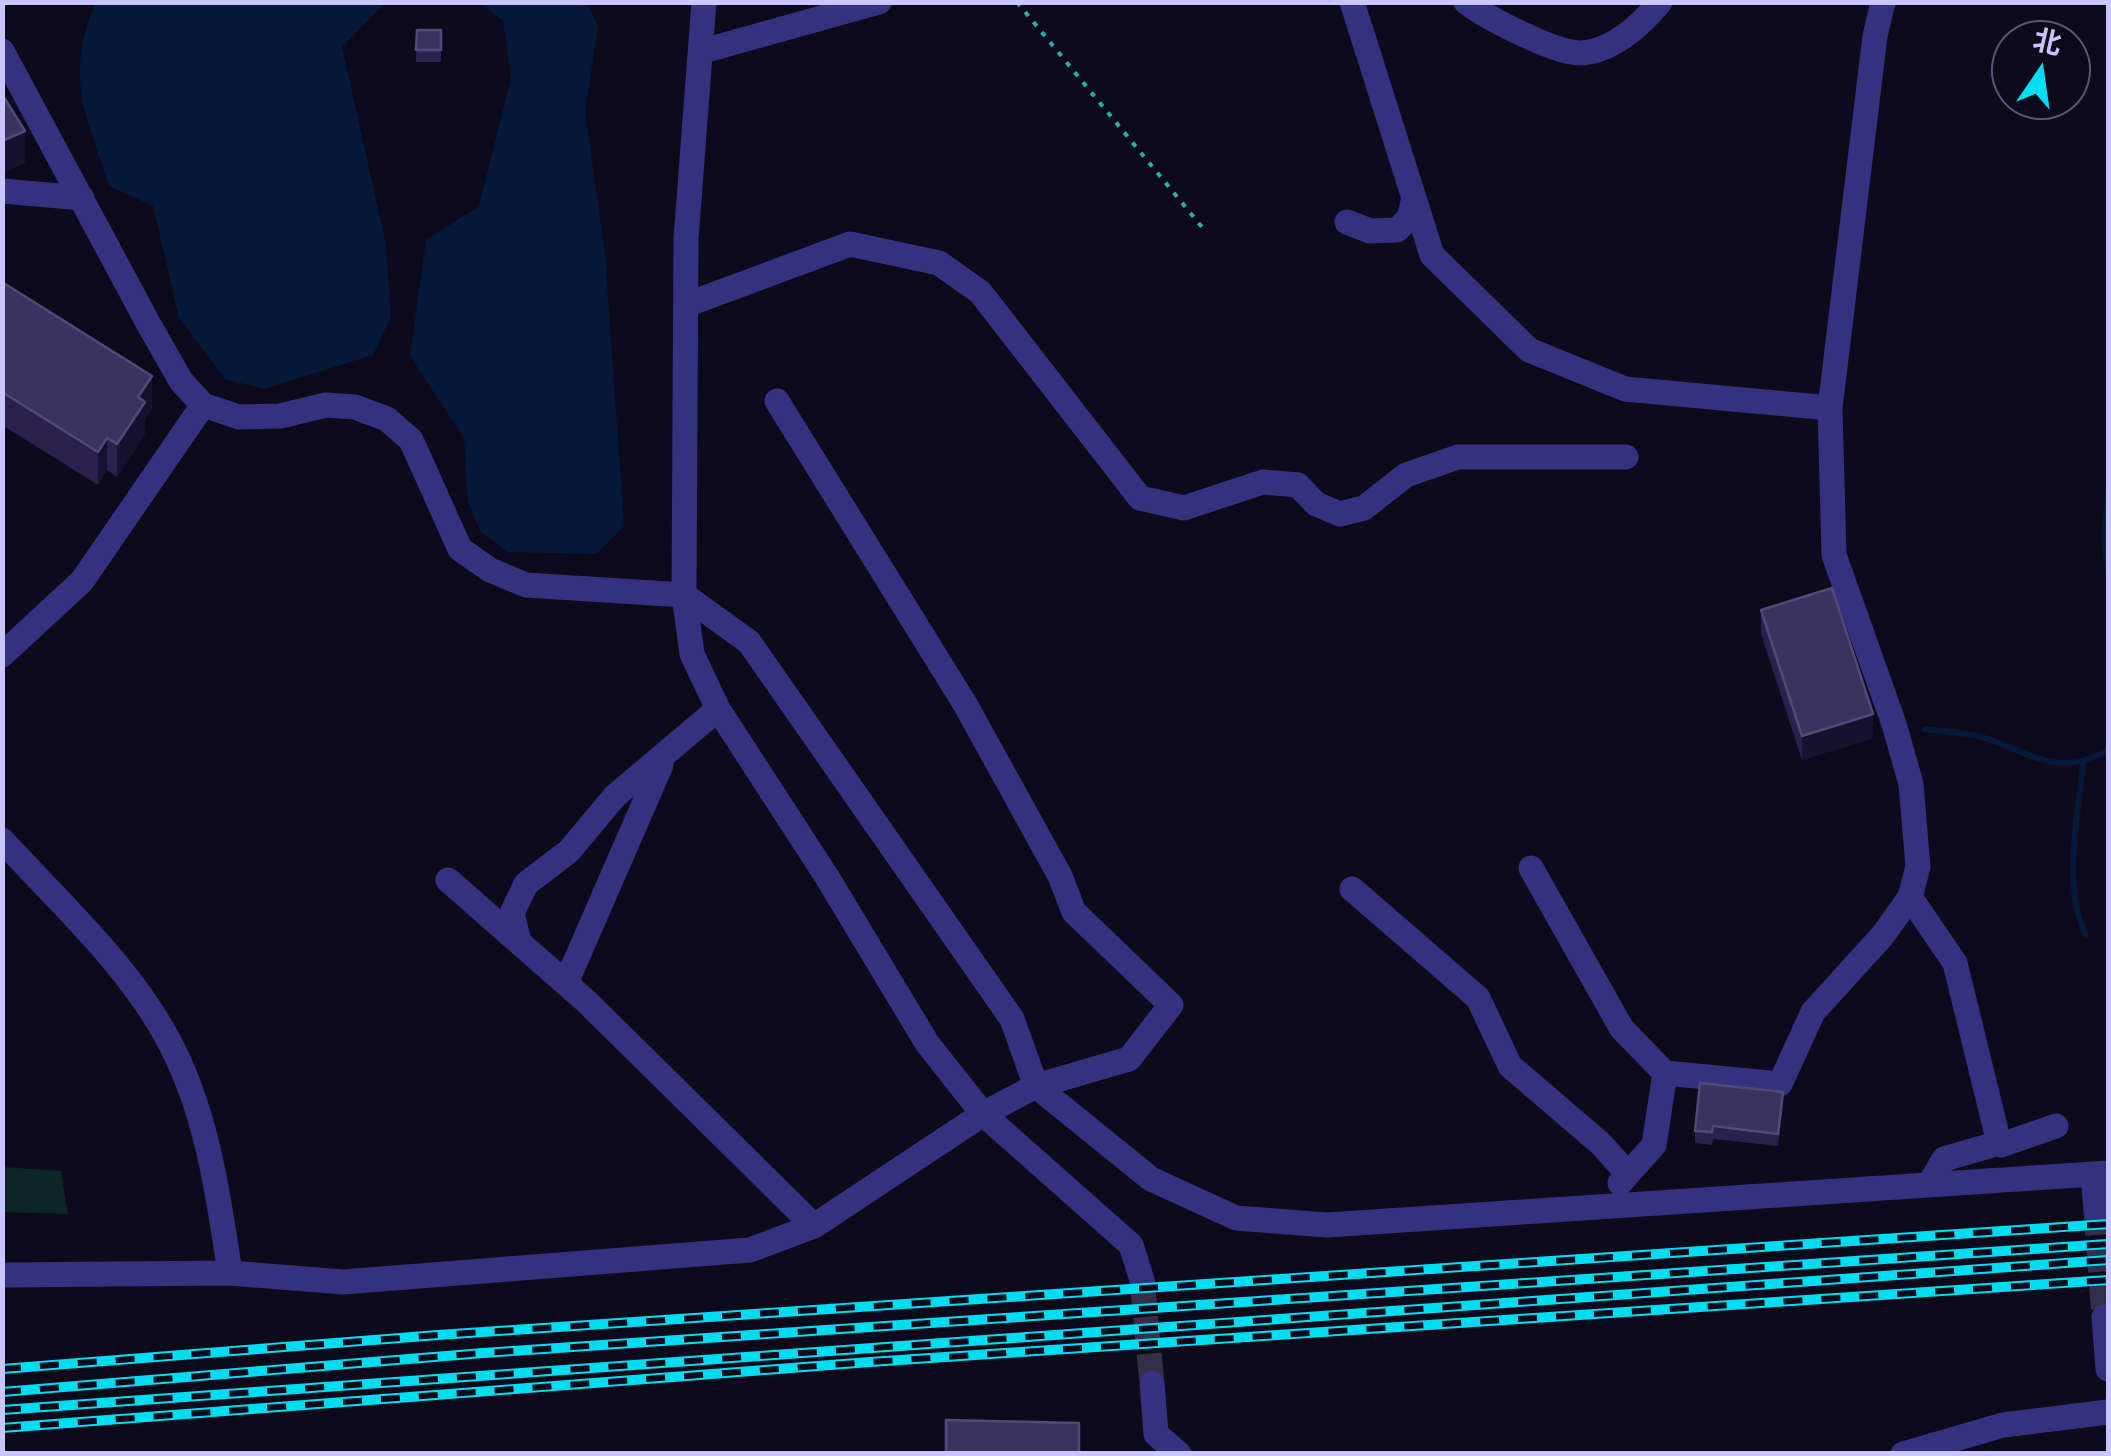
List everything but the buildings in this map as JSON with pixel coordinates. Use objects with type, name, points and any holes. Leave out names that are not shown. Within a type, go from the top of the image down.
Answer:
[{"type":"street","points":[[704,2],[686,240],[684,595],[692,654],[718,709],[827,876],[927,1043],[983,1114],[1131,1245],[1142,1280]]},
{"type":"street","points":[[702,51],[879,2]]},
{"type":"street","points":[[1352,2],[1432,255],[1529,350],[1625,390],[1830,408]]},
{"type":"street","points":[[1466,2],[1553,46],[1583,53],[1638,30],[1660,2]]},
{"type":"street","points":[[1531,868],[1622,1029],[1665,1073],[1780,1084],[1813,1012],[1883,936],[1910,897],[1918,867],[1910,784],[1894,724],[1834,555],[1830,408],[1875,36],[1883,2]]},
{"type":"street","points":[[5,61],[181,380],[203,405],[238,417],[280,416],[326,405],[355,407],[386,419],[410,440],[460,549],[490,570],[526,584],[684,595],[749,642],[1012,1019],[1036,1086],[1151,1179],[1236,1218],[1326,1226],[2101,1173],[2096,1210]]},
{"type":"street","points":[[2,191],[82,198]]},
{"type":"street","points":[[1346,222],[1370,231],[1397,230],[1408,218],[1413,202]]},
{"type":"street","points":[[686,306],[850,244],[939,262],[980,292],[1140,498],[1184,508],[1263,482],[1298,485],[1316,504],[1340,514],[1364,508],[1406,474],[1458,458],[1626,457]]},
{"type":"street","points":[[2,1275],[230,1273],[343,1282],[750,1250],[814,1226],[983,1114],[1036,1086],[1128,1060],[1171,1005],[1074,912],[1060,876],[965,704],[777,402]]},
{"type":"street","points":[[2,655],[82,581],[203,405]]},
{"type":"street","points":[[519,942],[512,913],[526,884],[569,851],[615,796],[663,760],[718,709]]},
{"type":"street","points":[[566,982],[663,760]]},
{"type":"street","points":[[2,840],[128,979],[165,1033],[190,1087],[216,1182],[230,1273]]},
{"type":"street","points":[[448,880],[566,982],[814,1226]]},
{"type":"street","points":[[1352,889],[1478,998],[1510,1066],[1601,1144],[1626,1172]]},
{"type":"street","points":[[1910,897],[1955,964],[1999,1143],[1944,1159],[1930,1183]]},
{"type":"street","points":[[1608,1205],[1626,1172],[1654,1145],[1665,1073]]},
{"type":"street","points":[[2001,1145],[2056,1126]]},
{"type":"street","points":[[2104,1317],[2108,1369]]},
{"type":"street","points":[[1152,1384],[1156,1434],[1178,1454]]},
{"type":"street","points":[[1904,1454],[1933,1442],[2003,1425],[2108,1412]]},
{"type":"path","points":[[1017,2],[1206,232]]},
{"type":"green space","points":[[3,1167],[61,1171],[68,1214],[3,1212]]},
{"type":"water","points":[[95,3],[385,3],[342,47],[386,245],[391,317],[373,355],[264,389],[225,379],[179,318],[153,206],[109,186],[86,115],[80,75],[86,30]]},
{"type":"water","points":[[480,3],[587,3],[598,26],[585,112],[605,253],[624,526],[596,554],[507,552],[480,531],[468,501],[464,438],[410,356],[426,240],[479,206],[511,78],[503,21]]},
{"type":"waterway","points":[[2108,492],[2104,539],[2108,568]]},
{"type":"waterway","points":[[1925,729],[1981,737],[2062,763],[2091,758],[2108,750]]},
{"type":"waterway","points":[[2083,764],[2073,874],[2086,935]]},
{"type":"tunnel","points":[[2096,1210],[2104,1317]]},
{"type":"tunnel","points":[[1142,1280],[1152,1383]]},
{"type":"railway","points":[[2,1369],[438,1335],[2108,1224]]},
{"type":"railway","points":[[2,1392],[483,1353],[2108,1244]]},
{"type":"railway","points":[[2,1410],[2108,1260]]},
{"type":"railway","points":[[2,1428],[870,1362],[2108,1280]]}]
